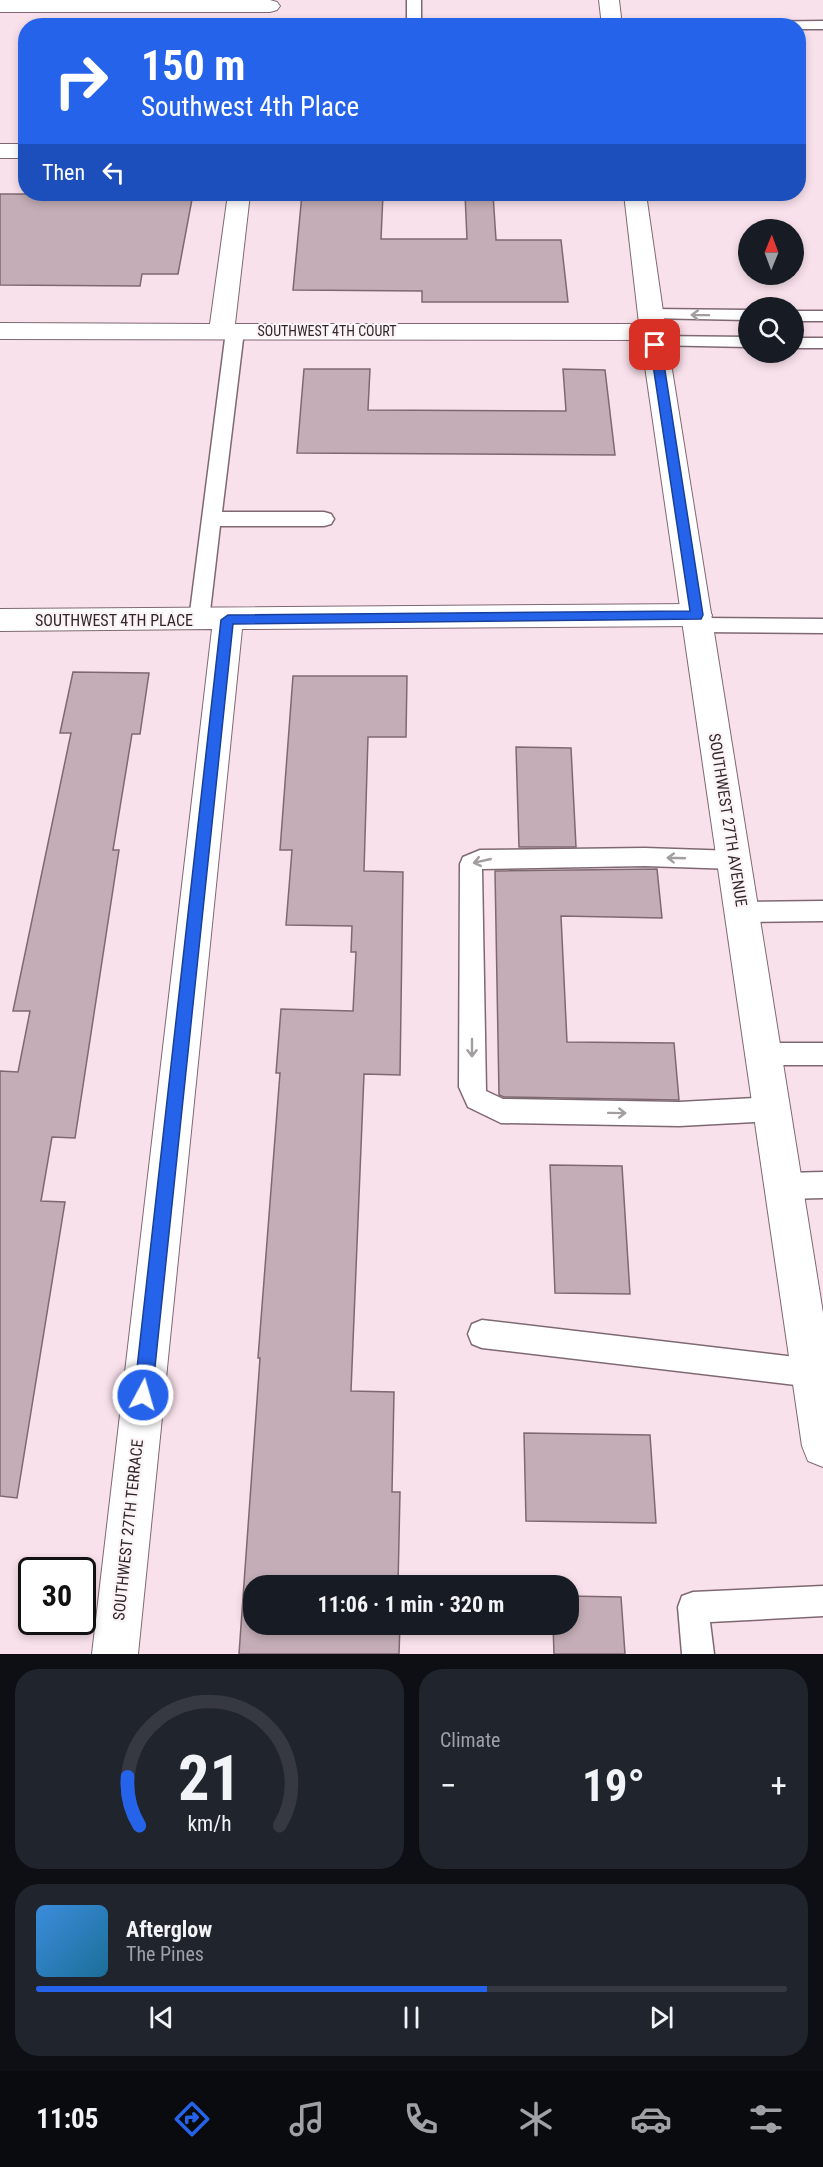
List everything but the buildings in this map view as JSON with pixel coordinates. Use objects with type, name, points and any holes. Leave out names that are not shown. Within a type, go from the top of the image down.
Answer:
[{"type":"street","points":[[609,0],[611,18]]},
{"type":"street","points":[[0,6],[269,11]]},
{"type":"street","points":[[0,151],[18,151]]},
{"type":"street","points":[[229,331],[238,201]]},
{"type":"street","name":"SOUTHWEST 27TH AVENUE","points":[[636,201],[653,329],[823,1446]]},
{"type":"street","name":"SOUTHWEST 4TH COURT","points":[[0,331],[653,329]]},
{"type":"street","name":"SOUTHWEST 4TH PLACE","points":[[0,620],[698,620]]},
{"type":"street","name":"SOUTHWEST 27TH TERRACE","points":[[115,1654],[213,620]]},
{"type":"lane","points":[[414,0],[414,18]]},
{"type":"lane","points":[[806,25],[823,25]]},
{"type":"lane","points":[[653,329],[738,316]]},
{"type":"lane","points":[[804,316],[823,316]]},
{"type":"lane","points":[[653,329],[738,341]]},
{"type":"lane","points":[[213,620],[212,519],[229,331]]},
{"type":"lane","points":[[804,343],[823,343]]},
{"type":"lane","points":[[212,519],[324,519]]},
{"type":"lane","points":[[698,620],[823,626]]},
{"type":"lane","points":[[735,860],[633,857],[480,859],[471,864],[472,1087],[477,1099],[501,1111],[679,1114],[772,1109]]},
{"type":"lane","points":[[742,912],[823,911]]},
{"type":"lane","points":[[764,1054],[823,1054]]},
{"type":"lane","points":[[784,1186],[823,1185]]},
{"type":"lane","points":[[482,1335],[812,1373]]},
{"type":"lane","points":[[698,1654],[693,1607],[823,1601]]},
{"type":"route","points":[[143,1395],[228,620],[697,615],[655,345]]}]
